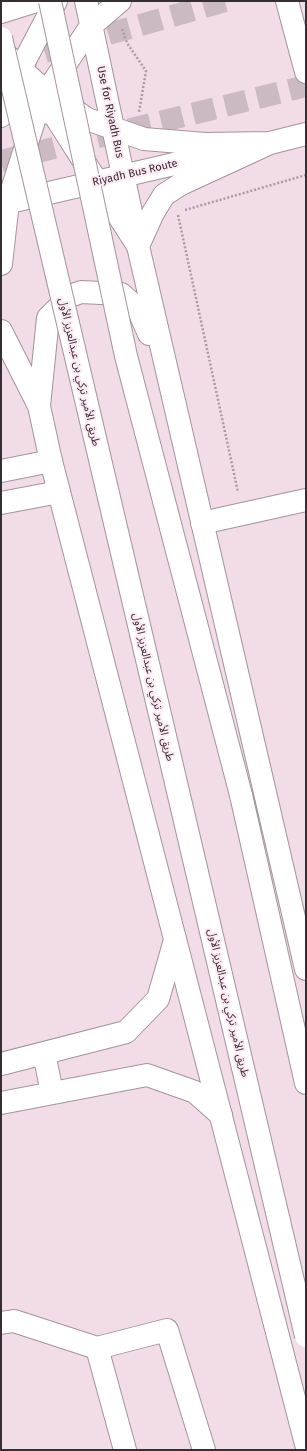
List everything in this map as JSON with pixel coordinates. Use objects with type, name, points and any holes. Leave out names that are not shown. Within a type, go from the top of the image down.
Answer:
[{"type":"main road","points":[[1,12],[36,1]]},
{"type":"main road","points":[[50,1],[126,356],[241,795],[306,1083]]},
{"type":"main road","points":[[1,116],[6,88],[21,68],[56,1]]},
{"type":"main road","name":"Use for Riyadh Bus","points":[[86,1],[138,246],[168,377]]},
{"type":"main road","points":[[1,264],[4,203],[42,99],[91,26],[120,1]]},
{"type":"main road","points":[[287,1],[306,72]]},
{"type":"main road","name":"طريق الأمير تركي بن عبدالعزيز الأول","points":[[1,38],[306,1336]]},
{"type":"main road","points":[[1,50],[21,68],[42,99],[56,116],[138,246]]},
{"type":"main road","points":[[6,88],[42,99],[87,119],[144,139],[205,144],[270,142],[306,134]]},
{"type":"main road","points":[[138,246],[153,213],[164,195],[181,184],[270,142]]},
{"type":"main road","name":"Riyadh Bus Route","points":[[4,203],[270,142]]},
{"type":"main road","points":[[39,406],[48,318],[70,296],[81,292],[121,294],[138,309],[168,377],[306,969]]},
{"type":"main road","points":[[1,331],[39,406],[51,461],[306,1444]]},
{"type":"main road","points":[[1,471],[51,461]]},
{"type":"main road","points":[[1,503],[59,492]]},
{"type":"main road","points":[[202,523],[306,500]]},
{"type":"main road","points":[[1,1064],[126,1032],[158,999],[175,940]]},
{"type":"main road","points":[[44,1053],[52,1093]]},
{"type":"main road","points":[[1,1103],[147,1075],[195,1092],[221,1115]]},
{"type":"main road","points":[[1,1323],[14,1321],[97,1348],[167,1330],[204,1450]]},
{"type":"main road","points":[[97,1348],[125,1450]]},
{"type":"path","points":[[127,44],[146,71],[139,115]]},
{"type":"path","points":[[243,514],[178,212],[306,175]]},
{"type":"tunnel","points":[[13,61],[225,1]]},
{"type":"tunnel","points":[[1,161],[306,86]]}]
